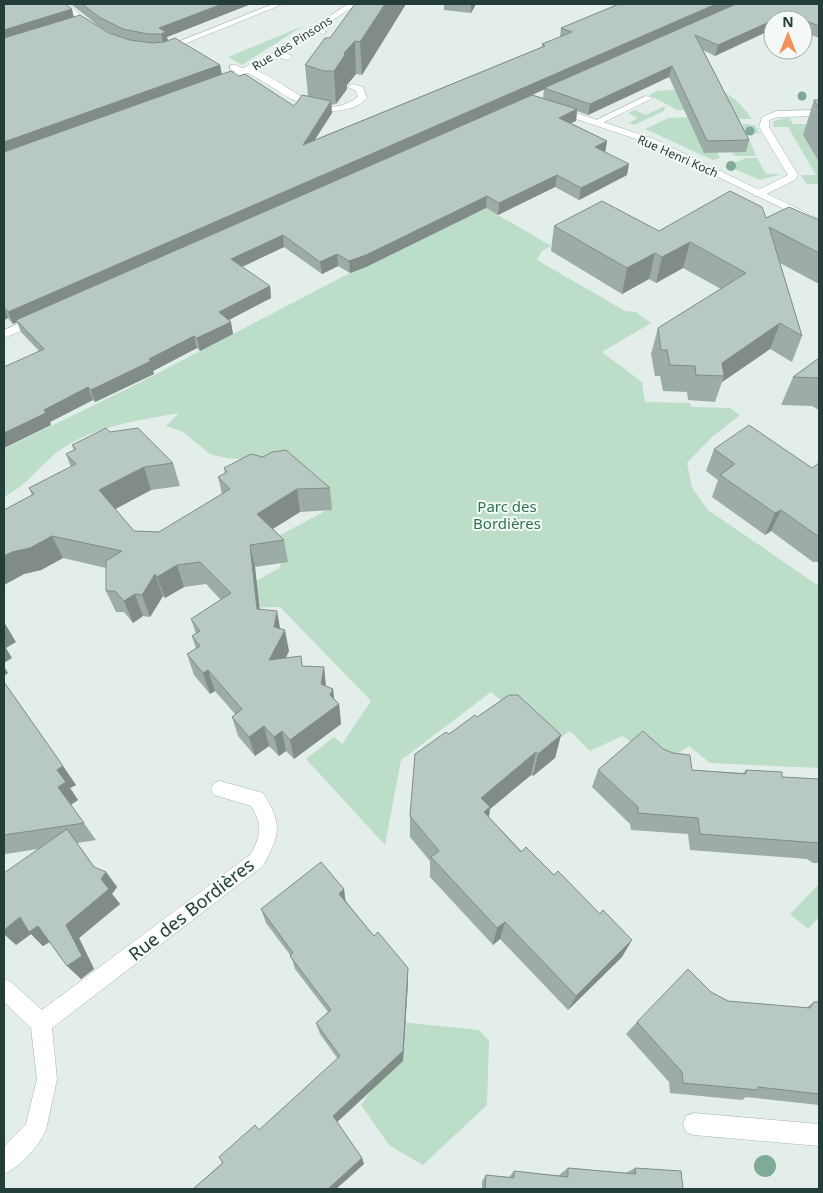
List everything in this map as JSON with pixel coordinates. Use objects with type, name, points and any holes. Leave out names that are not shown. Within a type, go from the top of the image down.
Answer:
[{"type":"street","points":[[64,4],[82,22],[97,30]]},
{"type":"street","points":[[152,51],[166,48],[279,4]]},
{"type":"street","name":"Rue des Pinsons","points":[[207,85],[246,72],[319,31],[353,4]]},
{"type":"street","points":[[72,25],[82,22]]},
{"type":"street","points":[[277,54],[288,57]]},
{"type":"street","points":[[233,67],[282,87],[301,102],[319,108],[344,107],[357,103],[363,98],[360,89],[352,87]]},
{"type":"street","points":[[595,123],[649,98]]},
{"type":"street","name":"Rue Henri Koch","points":[[552,108],[651,141],[819,223]]},
{"type":"street","points":[[758,194],[792,178],[793,175],[764,127],[765,119],[776,114],[819,113]]},
{"type":"street","points":[[786,220],[796,212]]},
{"type":"street","points":[[4,333],[48,315]]},
{"type":"street","name":"Rue des Bordières","points":[[41,1023],[257,860],[270,838],[268,816],[257,799],[220,789]]},
{"type":"street","points":[[4,989],[41,1023],[46,1079],[35,1130],[4,1162]]},
{"type":"street","points":[[694,1124],[819,1135]]},
{"type":"green space","points":[[303,26],[242,65],[228,57]]},
{"type":"green space","points":[[706,88],[727,94],[743,107],[752,119],[737,119],[679,96],[685,110],[677,110],[649,95],[657,91]]},
{"type":"green space","points":[[665,106],[664,111],[634,125],[616,119],[629,123],[638,118],[628,113],[635,110],[646,115]]},
{"type":"green space","points":[[688,117],[704,152],[717,152],[720,158],[713,160],[645,129],[668,118]]},
{"type":"green space","points":[[789,117],[793,124],[819,124],[819,184],[807,184],[801,175],[816,175],[788,127],[773,127],[774,121]]},
{"type":"green space","points":[[743,124],[755,125],[759,133],[747,134],[756,156],[735,156],[731,152],[734,129],[743,128]]},
{"type":"green space","points":[[746,158],[757,158],[766,174],[781,174],[760,180],[727,166]]},
{"type":"green space","name":"Parc des Bordières","points":[[486,208],[551,246],[542,251],[537,260],[625,311],[636,312],[651,323],[602,352],[642,382],[645,402],[690,403],[691,407],[730,408],[740,415],[712,437],[687,463],[692,488],[708,510],[819,586],[819,768],[710,763],[689,746],[662,763],[622,736],[590,751],[570,731],[553,743],[491,692],[401,760],[385,845],[306,759],[334,737],[342,744],[371,701],[280,607],[236,608],[231,596],[279,568],[285,554],[271,540],[327,510],[318,477],[299,463],[226,458],[210,454],[183,432],[166,426],[179,413],[115,426],[84,436],[56,453],[12,493],[4,497],[4,449],[133,386],[350,273]]},
{"type":"green space","points":[[819,884],[819,917],[808,929],[790,914]]},
{"type":"green space","points":[[400,1022],[479,1030],[489,1041],[487,1105],[423,1165],[389,1145],[361,1105],[392,1061],[403,1062],[404,1035]]},
{"type":"building","points":[[4,4],[65,4],[72,9],[4,30]]},
{"type":"building","points":[[82,4],[222,4],[159,28],[166,32],[148,34],[123,29],[99,17]]},
{"type":"building","points":[[355,4],[385,4],[360,42],[355,41],[344,53],[345,55],[334,71],[324,71],[305,65],[325,38],[330,38]]},
{"type":"building","points":[[619,4],[716,4],[8,312],[4,307],[4,152],[231,71],[239,76],[245,74],[294,106],[302,95],[331,101],[303,145],[545,46],[542,44],[572,32],[561,28]]},
{"type":"building","points":[[736,4],[819,4],[819,26],[813,24],[813,10],[763,10],[763,25],[718,45],[695,35],[749,140],[707,141],[672,66],[590,104],[544,88]]},
{"type":"building","points":[[80,15],[109,33],[130,40],[152,43],[164,42],[175,38],[220,65],[4,142],[4,38]]},
{"type":"building","points":[[532,95],[577,109],[559,118],[607,141],[595,147],[629,164],[581,188],[557,175],[499,203],[487,196],[366,255],[349,261],[337,254],[320,262],[283,235],[231,259],[270,286],[219,312],[231,322],[197,338],[194,336],[149,359],[151,361],[91,390],[88,387],[44,410],[46,413],[4,433],[4,367],[44,349],[16,320]]},
{"type":"building","points":[[814,100],[819,100],[819,108]]},
{"type":"building","points":[[730,191],[762,207],[766,218],[789,207],[819,220],[819,253],[769,227],[802,336],[780,323],[722,363],[724,376],[696,375],[695,366],[670,365],[667,350],[661,350],[658,328],[746,273],[690,242],[662,257],[655,253],[627,268],[554,226],[602,201],[659,231]]},
{"type":"building","points":[[819,358],[819,378],[793,377]]},
{"type":"building","points":[[749,425],[812,468],[819,463],[819,537],[781,510],[775,513],[720,475],[735,464],[714,449]]},
{"type":"building","points":[[106,428],[110,432],[138,428],[173,463],[144,467],[99,490],[134,531],[159,532],[230,489],[218,477],[227,472],[224,468],[251,454],[263,457],[272,452],[286,450],[330,488],[297,489],[257,514],[284,540],[250,545],[257,609],[277,611],[274,627],[285,630],[269,660],[301,656],[302,666],[324,667],[321,684],[333,689],[330,695],[339,704],[290,740],[282,731],[274,737],[264,726],[249,737],[232,717],[242,709],[208,670],[203,673],[187,654],[200,646],[192,636],[200,631],[191,619],[231,593],[200,562],[177,565],[157,577],[155,574],[142,595],[135,594],[124,601],[115,591],[106,591],[106,561],[122,551],[52,536],[30,548],[4,556],[4,510],[34,494],[29,488],[76,464],[66,454],[76,449],[72,445]]},
{"type":"building","points":[[4,682],[63,766],[57,770],[66,782],[58,787],[84,823],[4,835]]},
{"type":"building","points":[[509,695],[518,695],[561,735],[538,754],[536,752],[481,798],[490,807],[484,812],[521,852],[526,847],[554,875],[558,871],[600,914],[603,910],[632,940],[576,996],[505,922],[497,928],[431,857],[439,851],[410,816],[415,754],[446,732],[449,734],[475,715],[477,717]]},
{"type":"building","points":[[643,731],[663,749],[673,753],[690,755],[692,770],[746,774],[746,770],[782,772],[782,777],[819,779],[819,843],[700,834],[698,818],[638,813],[638,807],[598,770]]},
{"type":"building","points":[[67,829],[94,867],[106,872],[101,879],[109,889],[66,925],[82,956],[67,966],[38,926],[29,932],[20,917],[4,930],[4,873]]},
{"type":"building","points":[[321,862],[344,889],[339,894],[374,936],[378,932],[408,968],[403,1051],[333,1116],[362,1158],[328,1189],[193,1189],[223,1163],[219,1157],[255,1125],[259,1130],[340,1056],[316,1023],[331,1010],[290,956],[293,953],[261,909]]},
{"type":"building","points":[[688,969],[711,992],[728,1001],[810,1008],[814,1002],[819,1002],[819,1094],[758,1087],[758,1090],[683,1083],[682,1072],[637,1022]]},
{"type":"building","points":[[568,1168],[636,1174],[635,1168],[681,1171],[683,1189],[485,1189],[486,1175],[514,1178],[514,1171],[568,1177]]}]
